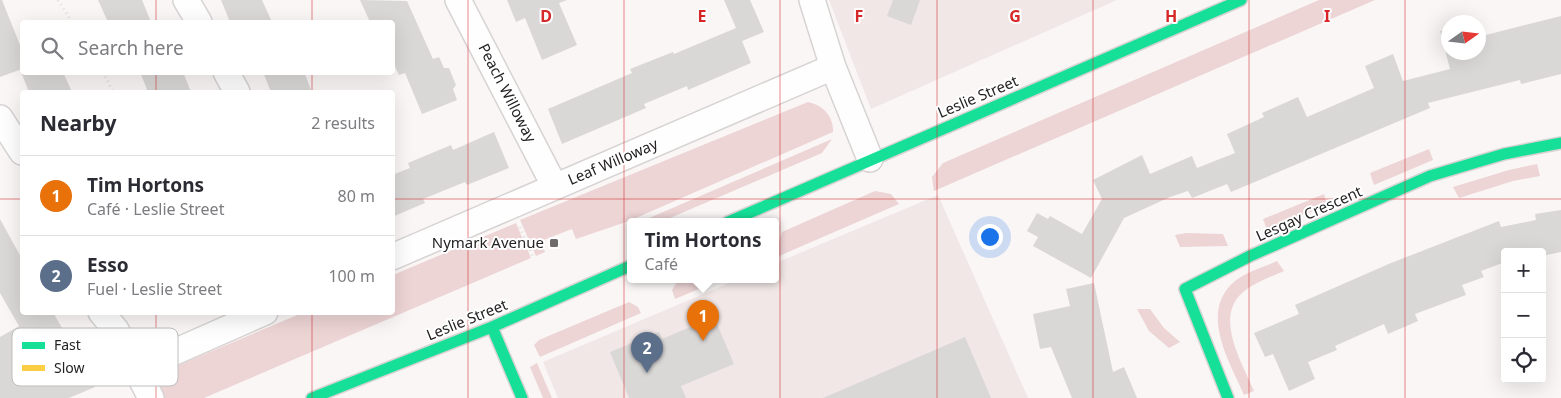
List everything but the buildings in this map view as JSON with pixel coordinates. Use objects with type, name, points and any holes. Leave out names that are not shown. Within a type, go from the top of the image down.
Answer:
[{"type":"main road","name":"Leslie Street","points":[[737,218],[1241,0]]},
{"type":"main road","name":"Lesgay Crescent","points":[[1228,398],[1185,289],[1250,256],[1430,176],[1504,154],[1561,142]]},
{"type":"main road","name":"Leslie Street","points":[[312,398],[492,326],[627,267]]},
{"type":"main road","points":[[492,326],[522,398]]},
{"type":"street","points":[[186,0],[197,20]]},
{"type":"street","name":"Peach Willoway","points":[[458,0],[555,187]]},
{"type":"street","points":[[812,0],[833,67],[870,159]]},
{"type":"street","name":"Leaf Willoway","points":[[395,256],[833,67]]},
{"type":"street","points":[[228,75],[236,90]]},
{"type":"street","points":[[0,118],[20,149]]},
{"type":"street","points":[[104,315],[114,328]]},
{"type":"street","points":[[178,350],[257,315]]},
{"type":"street","points":[[145,386],[151,398]]},
{"type":"path","points":[[58,0],[71,20]]},
{"type":"path","points":[[104,75],[111,90]]},
{"type":"path","points":[[511,206],[534,259]]},
{"type":"shaded area","points":[[829,0],[1117,0],[871,109]]},
{"type":"shaded area","points":[[1319,0],[1375,0],[934,191],[932,177],[943,163]]},
{"type":"shaded area","points":[[808,102],[823,109],[832,121],[833,132],[636,218],[627,218],[627,222],[576,239],[572,229],[541,241],[545,252],[536,256],[520,220]]},
{"type":"shaded area","points":[[832,139],[822,153],[670,218],[649,218]]},
{"type":"shaded area","points":[[1429,149],[1433,160],[1374,185],[1370,173]]},
{"type":"shaded area","points":[[1537,164],[1540,176],[1513,181],[1459,198],[1453,187],[1509,170]]},
{"type":"shaded area","points":[[875,191],[891,194],[899,204],[779,256],[779,242],[782,232]]},
{"type":"shaded area","points":[[1324,194],[1327,205],[1267,230],[1263,219]]},
{"type":"shaded area","points":[[938,195],[1028,398],[558,398],[543,362],[729,283],[779,283],[779,262]]},
{"type":"shaded area","points":[[516,223],[531,258],[204,398],[160,398],[159,386],[178,386],[178,365],[297,315],[395,315],[395,274]]},
{"type":"shaded area","points":[[1186,233],[1223,234],[1228,246],[1180,247],[1175,235]]},
{"type":"shaded area","points":[[1277,261],[1284,271],[1257,283],[1242,293],[1234,303],[1231,315],[1233,341],[1254,391],[1244,395],[1220,337],[1219,307],[1224,293],[1235,281],[1250,272]]},
{"type":"shaded area","points":[[676,283],[713,283],[675,299],[672,290]]},
{"type":"shaded area","points":[[629,302],[638,307],[641,313],[540,357],[534,345],[539,340]]},
{"type":"shaded area","points":[[1137,309],[1150,309],[1164,328],[1180,342],[1169,348],[1149,331]]},
{"type":"shaded area","points":[[537,363],[552,398],[543,398],[530,367]]},
{"type":"traffic: fast","points":[[737,218],[1241,0]]},
{"type":"traffic: fast","points":[[1228,398],[1185,289],[1250,256],[1430,176],[1504,154],[1561,143]]},
{"type":"traffic: fast","points":[[312,398],[492,327],[627,267]]},
{"type":"traffic: fast","points":[[492,327],[522,398]]},
{"type":"place","name":"Nymark Avenue","points":[[554,243]]},
{"type":"place","name":"Tim Hortons","points":[[703,341]]},
{"type":"place","name":"Esso","points":[[647,373]]}]
